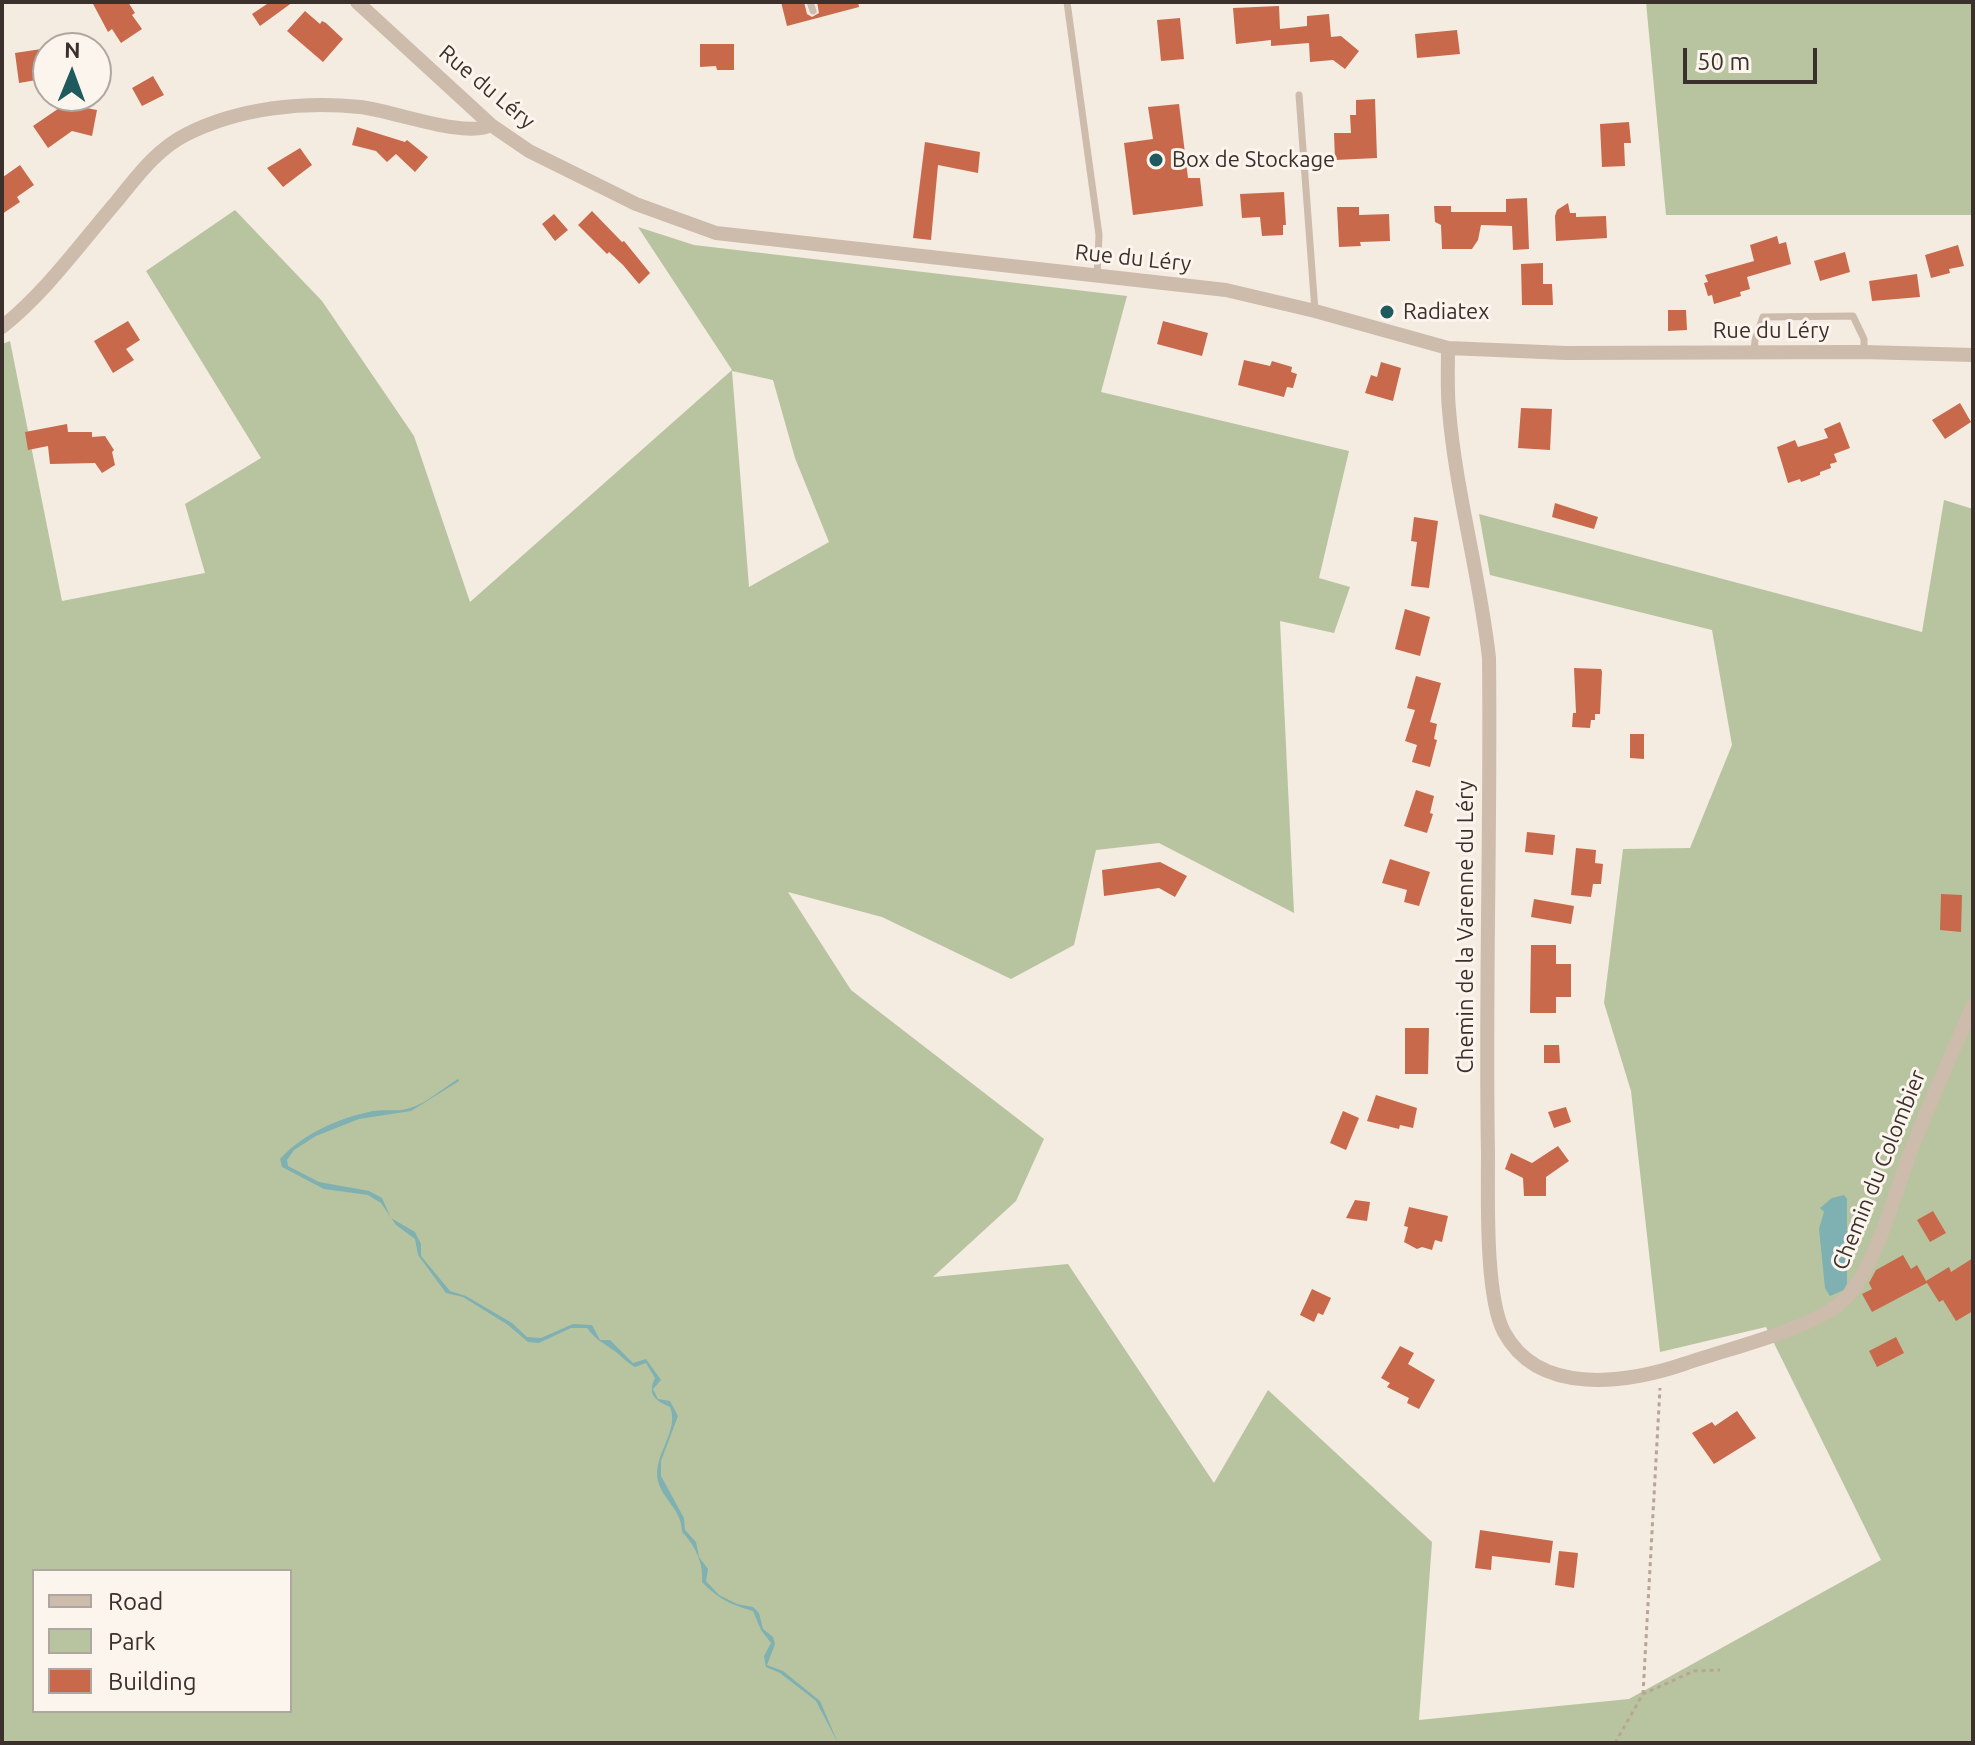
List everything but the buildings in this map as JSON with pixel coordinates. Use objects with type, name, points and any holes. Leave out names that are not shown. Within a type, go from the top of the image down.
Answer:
[{"type":"street","name":"Rue du Léry","points":[[357,2],[491,125],[529,151],[636,204],[716,233],[1226,290],[1448,348],[1535,353],[1864,352],[1973,355]]},
{"type":"street","points":[[2,327],[32,301],[152,158],[186,135],[227,119],[283,107],[323,104],[364,107],[449,126],[483,129],[491,125]]},
{"type":"street","name":"Chemin de la Varenne du Léry","points":[[1448,348],[1448,409],[1489,658],[1486,1007],[1489,1228],[1496,1310],[1504,1333],[1521,1353],[1543,1368],[1570,1379],[1615,1381],[1661,1372]]},
{"type":"street","name":"Chemin du Colombier","points":[[1661,1372],[1813,1320],[1840,1304],[1858,1283],[1973,1005]]},
{"type":"lane","points":[[1067,2],[1099,235],[1097,276]]},
{"type":"lane","points":[[1299,95],[1315,311]]},
{"type":"lane","points":[[1754,353],[1763,317],[1838,316],[1853,316],[1864,339],[1864,352]]},
{"type":"path","points":[[1615,1743],[1643,1694],[1661,1372]]},
{"type":"path","points":[[1643,1694],[1694,1671],[1720,1670]]},
{"type":"green space","points":[[1646,2],[1973,2],[1973,215],[1666,215]]},
{"type":"green space","points":[[235,210],[322,301],[414,436],[470,602],[732,370],[638,227],[694,245],[1127,296],[1101,392],[1349,451],[1319,578],[1350,587],[1334,633],[1280,621],[1294,913],[1159,843],[1096,850],[1074,945],[1011,979],[882,917],[788,892],[851,990],[1044,1139],[1016,1201],[933,1277],[1068,1264],[1214,1483],[1268,1390],[1432,1542],[1419,1720],[1629,1699],[1881,1560],[1766,1327],[1660,1352],[1631,1091],[1604,1003],[1623,849],[1690,848],[1732,745],[1712,630],[1490,575],[1479,514],[1922,632],[1944,500],[1973,509],[1973,1743],[2,1743],[2,344],[10,341],[62,601],[205,573],[185,504],[261,458],[146,271]],"holes":[[[732,371],[773,380],[795,458],[829,542],[749,587]]]},
{"type":"water","points":[[458,1079],[459,1081],[411,1111],[359,1119],[316,1136],[294,1150],[287,1160],[288,1166],[319,1182],[369,1191],[382,1198],[391,1217],[381,1203],[368,1195],[324,1189],[282,1167],[280,1159],[323,1128],[373,1111],[416,1106]]},
{"type":"water","points":[[1844,1195],[1847,1199],[1847,1283],[1844,1290],[1830,1296],[1825,1288],[1819,1229],[1824,1212],[1820,1208],[1832,1198]]},
{"type":"water","points":[[391,1218],[415,1232],[421,1244],[421,1256],[450,1291],[466,1296],[512,1323],[527,1337],[541,1338],[573,1324],[592,1325],[600,1340],[610,1340],[633,1363],[646,1359],[661,1380],[653,1389],[658,1399],[670,1401],[678,1416],[661,1461],[661,1476],[684,1518],[685,1530],[696,1542],[699,1557],[708,1569],[706,1581],[719,1595],[737,1604],[753,1607],[759,1613],[763,1629],[773,1637],[775,1644],[767,1665],[783,1671],[820,1701],[838,1743],[816,1701],[780,1673],[766,1667],[764,1656],[771,1643],[761,1630],[753,1611],[726,1601],[702,1582],[698,1555],[682,1532],[679,1517],[658,1481],[657,1471],[672,1416],[670,1407],[660,1402],[652,1393],[655,1378],[646,1363],[635,1367],[596,1338],[587,1328],[571,1328],[539,1343],[528,1342],[508,1325],[463,1297],[446,1293],[418,1255],[415,1239]]},
{"type":"place","name":"Box de Stockage","points":[[1156,160]]},
{"type":"place","name":"Radiatex","points":[[1387,312]]}]
